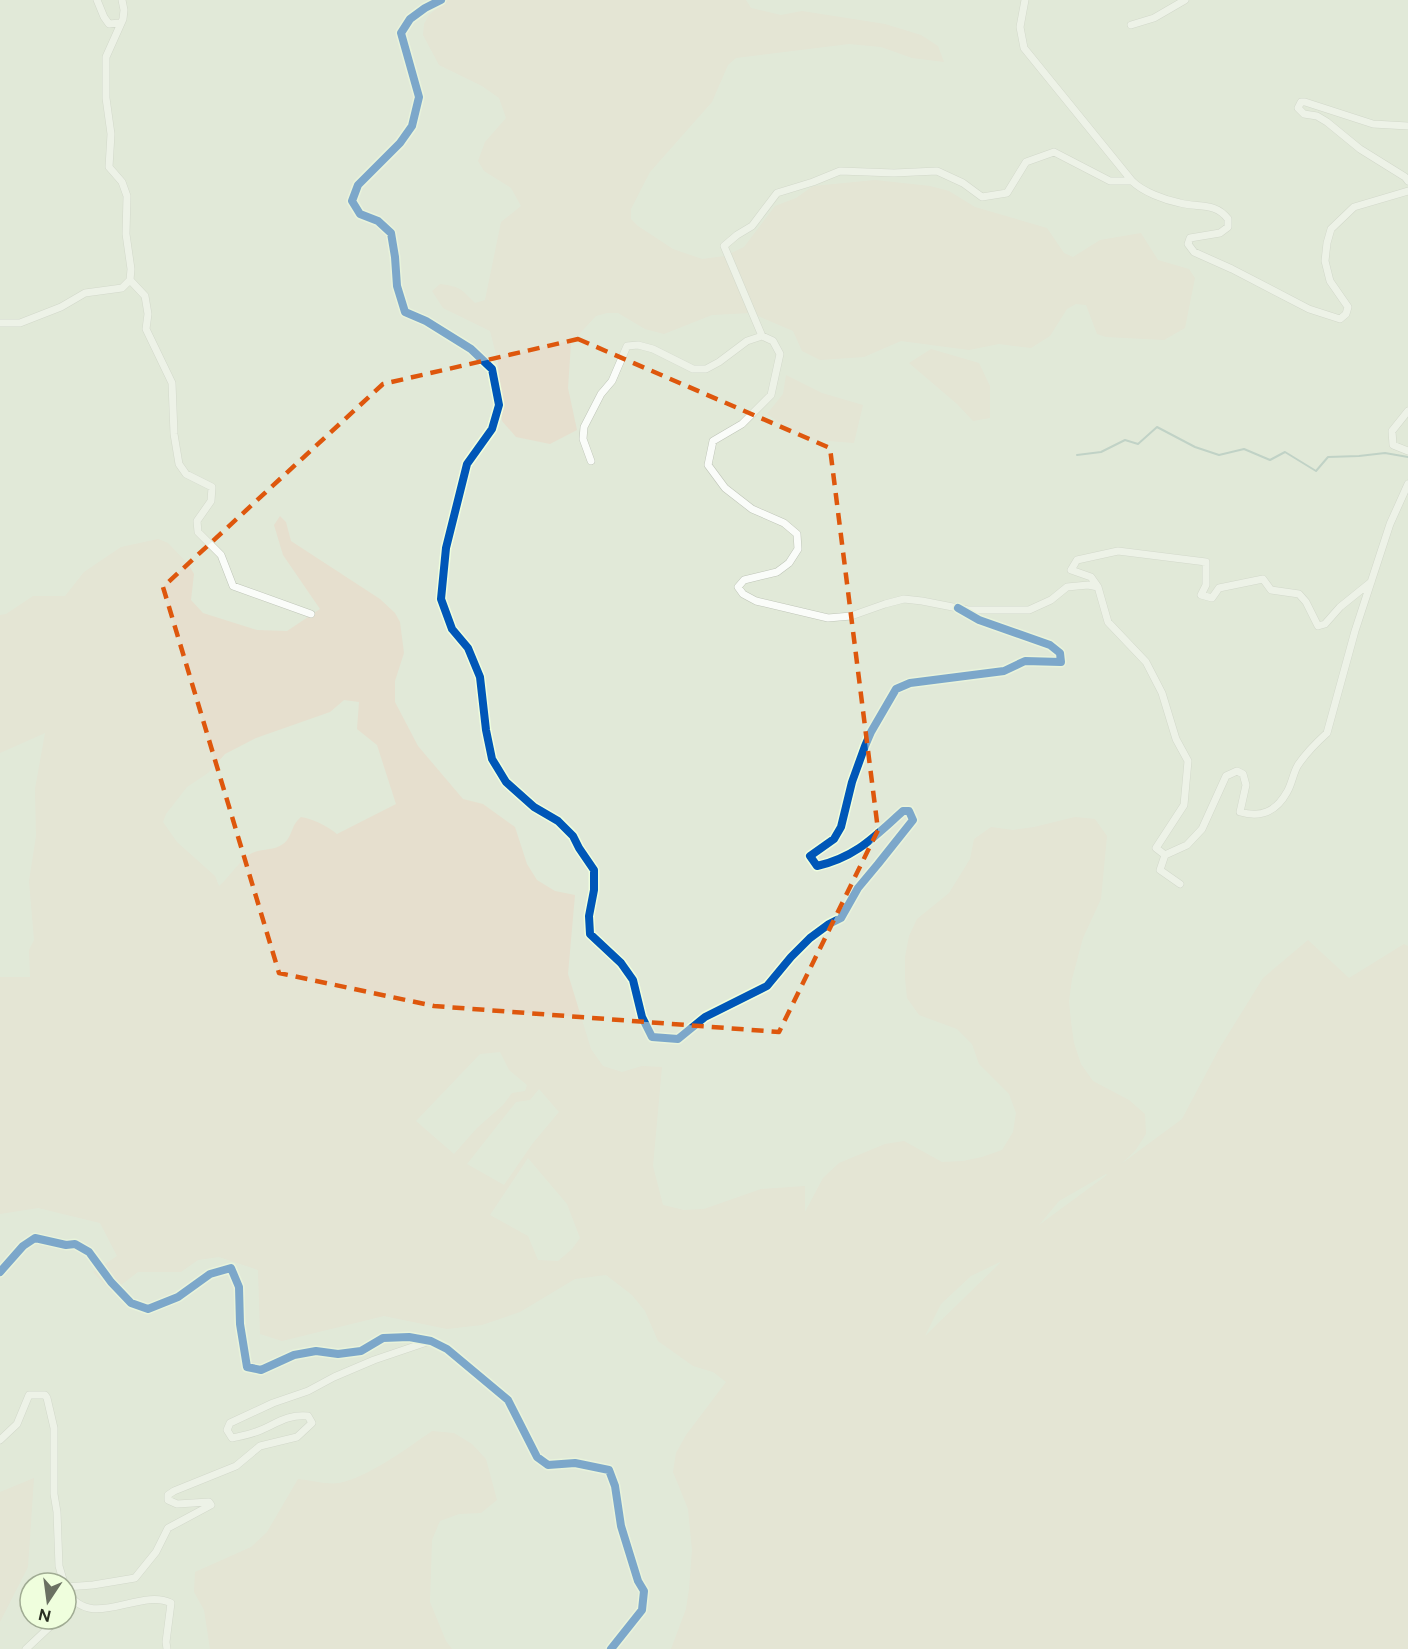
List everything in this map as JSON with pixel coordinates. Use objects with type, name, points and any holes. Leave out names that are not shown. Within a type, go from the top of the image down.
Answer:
[{"type":"street","points":[[97,0],[109,24],[120,23]]},
{"type":"street","points":[[0,323],[20,323],[61,307],[85,293],[122,288],[130,280],[131,269],[126,234],[127,196],[122,182],[108,167],[111,134],[106,99],[106,57],[123,19],[122,0]]},
{"type":"street","points":[[441,0],[410,18],[401,33],[419,97],[412,126],[400,143],[358,185],[352,201],[360,214],[378,221],[391,233],[397,286],[405,312],[446,332],[471,349],[492,369],[499,405],[492,429],[467,464],[446,548],[441,599],[452,629],[468,648],[480,676],[492,759],[506,782],[534,807],[558,821],[573,836],[594,870],[594,891],[589,916],[590,934],[621,963],[633,980],[642,1017],[652,1037],[678,1039],[705,1017],[767,986],[810,938],[841,918],[858,888],[913,820],[909,811],[903,811],[864,846],[835,862],[817,866],[810,856],[834,839],[841,827],[852,782],[865,746],[896,689],[910,683],[1004,671],[1025,661],[1061,662],[1060,653],[1050,645],[980,620],[958,608]]},
{"type":"street","points":[[1025,0],[1020,27],[1024,48],[1132,181],[1140,189],[1180,203],[1211,207],[1223,212],[1228,219],[1228,227],[1220,233],[1190,238],[1188,244],[1194,252],[1308,309],[1340,319],[1346,314],[1348,307],[1330,281],[1325,261],[1331,229],[1354,207],[1408,191]]},
{"type":"street","points":[[1131,25],[1154,18],[1185,0]]},
{"type":"street","points":[[1408,126],[1373,124],[1305,102],[1301,102],[1298,108],[1304,114],[1317,116],[1328,122],[1360,149],[1408,181]]},
{"type":"street","points":[[1098,587],[1088,585],[1067,587],[1051,600],[1029,610],[968,610],[904,599],[851,616],[828,618],[756,601],[743,594],[738,587],[744,580],[777,572],[789,563],[798,549],[797,534],[784,523],[752,509],[725,488],[708,465],[713,441],[742,424],[771,395],[780,354],[773,341],[762,336],[724,246],[752,226],[777,192],[813,182],[840,171],[894,173],[937,171],[963,183],[982,197],[1007,193],[1026,162],[1054,152],[1110,181],[1132,181]]},
{"type":"street","points":[[130,280],[145,296],[148,314],[146,329],[172,383],[174,434],[179,464],[186,474],[212,488],[211,501],[197,521],[198,532],[221,555],[233,586],[310,614]]},
{"type":"street","points":[[591,460],[583,439],[584,427],[601,394],[612,381],[627,346],[638,345],[653,349],[693,369],[706,369],[747,342],[762,336]]},
{"type":"street","points":[[1408,411],[1392,431],[1393,445],[1408,451]]},
{"type":"street","points":[[1180,884],[1160,870],[1165,855],[1187,844],[1202,829],[1226,776],[1237,771],[1243,774],[1246,785],[1240,812],[1252,815],[1274,810],[1287,792],[1298,766],[1327,733],[1355,631],[1390,524],[1408,484]]},
{"type":"street","points":[[1165,855],[1156,848],[1185,805],[1188,761],[1176,739],[1162,693],[1146,662],[1108,622],[1098,587],[1091,577],[1071,570],[1077,560],[1118,551],[1206,562],[1206,585],[1201,595],[1212,598],[1219,588],[1263,579],[1271,590],[1299,594],[1306,602],[1318,626],[1324,624],[1340,607],[1371,582]]},
{"type":"street","points":[[0,1272],[22,1246],[35,1238],[66,1245],[75,1244],[89,1252],[111,1282],[131,1303],[148,1309],[178,1297],[210,1274],[231,1268],[239,1287],[240,1324],[247,1367],[261,1370],[294,1355],[316,1351],[338,1354],[361,1351],[383,1338],[409,1337],[431,1341],[447,1349],[508,1400],[537,1457],[548,1465],[575,1463],[609,1470],[615,1485],[621,1526],[638,1581],[644,1592],[642,1610],[611,1649]]},
{"type":"street","points":[[78,1588],[135,1578],[156,1552],[168,1528],[211,1505],[209,1502],[177,1504],[168,1500],[168,1495],[236,1466],[260,1446],[297,1437],[312,1423],[308,1416],[297,1415],[232,1438],[227,1430],[230,1424],[374,1360],[431,1341]]},
{"type":"street","points":[[0,1440],[17,1424],[29,1395],[45,1395],[54,1428],[54,1494],[60,1571]]},
{"type":"street","points":[[78,1604],[90,1608],[105,1609],[155,1599],[171,1603],[167,1649]]},
{"type":"street","points":[[26,1649],[45,1631]]},
{"type":"highlighted area","points":[[578,339],[830,448],[878,830],[779,1032],[434,1006],[279,973],[163,587],[383,384]]},
{"type":"shaded area","points":[[447,0],[746,0],[751,8],[781,15],[802,11],[885,24],[921,35],[938,46],[944,62],[912,58],[881,47],[849,44],[736,58],[728,65],[712,102],[650,172],[631,209],[631,219],[673,249],[702,259],[725,256],[744,247],[775,206],[796,198],[813,186],[875,180],[930,186],[949,191],[975,207],[1047,228],[1064,253],[1073,257],[1100,240],[1141,233],[1158,260],[1189,269],[1195,278],[1185,328],[1164,340],[1106,337],[1097,334],[1086,305],[1076,304],[1067,309],[1050,336],[1031,348],[999,344],[969,350],[901,341],[864,357],[820,360],[802,351],[793,331],[751,313],[712,315],[664,334],[645,329],[618,313],[607,313],[596,316],[571,343],[568,388],[577,430],[550,444],[516,437],[502,421],[498,362],[490,331],[443,308],[432,291],[440,284],[447,285],[460,289],[475,303],[485,300],[501,222],[521,206],[511,188],[484,171],[478,161],[485,142],[506,118],[499,98],[482,86],[439,65],[423,35],[424,24],[429,15]]},
{"type":"shaded area","points":[[931,349],[979,363],[990,386],[990,418],[973,421],[957,404],[909,363]]},
{"type":"shaded area","points":[[786,375],[822,393],[863,405],[854,443],[804,439],[767,414],[783,394]]},
{"type":"shaded area","points":[[280,516],[286,522],[291,541],[380,599],[395,613],[400,622],[404,653],[395,681],[395,702],[418,746],[463,799],[483,804],[515,827],[527,864],[537,880],[555,891],[575,895],[568,974],[591,1049],[603,1066],[622,1072],[642,1066],[662,1067],[653,1166],[663,1205],[684,1210],[704,1209],[761,1189],[805,1186],[805,1212],[823,1178],[839,1163],[885,1144],[904,1141],[942,1162],[963,1161],[1002,1150],[1013,1132],[1016,1113],[1009,1094],[979,1064],[972,1044],[957,1029],[919,1015],[907,998],[905,978],[905,957],[909,936],[917,919],[949,893],[970,859],[974,839],[991,827],[1013,830],[1075,817],[1095,819],[1107,836],[1101,899],[1083,938],[1072,979],[1069,1001],[1074,1043],[1081,1064],[1093,1081],[1129,1100],[1145,1114],[1146,1134],[1135,1151],[1121,1164],[1182,1119],[1219,1049],[1263,978],[1308,940],[1349,978],[1404,944],[1408,946],[1408,1649],[671,1649],[686,1609],[692,1550],[688,1509],[673,1472],[676,1453],[686,1435],[726,1382],[713,1372],[693,1366],[658,1341],[645,1311],[632,1295],[606,1275],[575,1279],[520,1312],[482,1325],[447,1329],[384,1316],[282,1341],[260,1334],[258,1270],[219,1257],[198,1260],[181,1272],[138,1272],[112,1292],[93,1272],[117,1256],[100,1223],[38,1208],[0,1214],[0,977],[30,977],[29,950],[34,940],[29,881],[36,836],[35,789],[45,733],[0,753],[0,615],[6,614],[33,596],[65,596],[84,572],[121,547],[158,539],[168,543],[189,565],[194,574],[191,600],[203,613],[257,630],[287,631],[320,609],[283,555],[274,525]],"holes":[[[344,700],[359,702],[357,729],[377,745],[396,804],[337,834],[320,823],[301,817],[283,844],[276,848],[256,851],[247,856],[219,886],[215,876],[177,842],[163,822],[166,814],[187,787],[208,773],[225,754],[256,738],[330,712]],[[500,1052],[509,1070],[527,1085],[525,1091],[512,1093],[454,1154],[416,1121],[480,1054]],[[539,1089],[559,1112],[533,1143],[504,1185],[467,1164],[516,1102],[530,1100]],[[528,1158],[567,1204],[580,1238],[572,1249],[558,1261],[538,1260],[528,1236],[490,1215]],[[1106,1174],[1107,1175],[1039,1225],[1059,1201]],[[1000,1262],[925,1336],[941,1304],[971,1276]]]},
{"type":"shaded area","points":[[432,1431],[454,1433],[472,1444],[486,1459],[497,1500],[481,1513],[459,1514],[440,1521],[432,1540],[430,1602],[446,1641],[452,1649],[210,1649],[204,1610],[194,1592],[195,1572],[251,1547],[267,1532],[298,1479],[330,1483],[350,1480],[387,1461]]},
{"type":"shaded area","points":[[34,1478],[28,1567],[26,1571],[18,1571],[18,1587],[0,1622],[0,1492]]},
{"type":"waterway","points":[[1077,455],[1101,452],[1125,440],[1138,444],[1157,427],[1195,447],[1219,455],[1244,449],[1270,460],[1285,452],[1316,471],[1328,457],[1385,453],[1408,457]]},
{"type":"cycle path","points":[[441,0],[410,19],[401,33],[419,97],[412,126],[400,143],[358,185],[352,201],[360,214],[378,221],[391,233],[397,286],[405,312],[426,321],[471,349],[492,369],[499,405],[492,429],[467,464],[446,548],[441,599],[452,629],[468,648],[480,677],[492,759],[506,782],[534,807],[558,821],[573,836],[594,870],[594,890],[589,916],[590,934],[621,963],[633,980],[642,1017],[652,1037],[678,1039],[705,1017],[767,986],[810,938],[841,918],[858,888],[913,820],[909,811],[903,811],[864,845],[831,862],[817,866],[810,856],[834,839],[841,827],[852,782],[865,746],[896,689],[910,683],[1004,671],[1025,661],[1061,662],[1060,653],[1050,645],[979,620],[958,608]]},
{"type":"cycle path","points":[[0,1272],[23,1246],[35,1238],[66,1245],[75,1244],[89,1252],[111,1282],[131,1303],[148,1309],[178,1297],[210,1274],[231,1268],[239,1287],[240,1324],[247,1367],[261,1370],[294,1355],[316,1351],[338,1354],[361,1351],[383,1338],[409,1337],[431,1341],[447,1349],[508,1400],[537,1457],[548,1465],[575,1463],[609,1470],[615,1486],[621,1526],[638,1581],[644,1591],[642,1610],[611,1649]]}]
